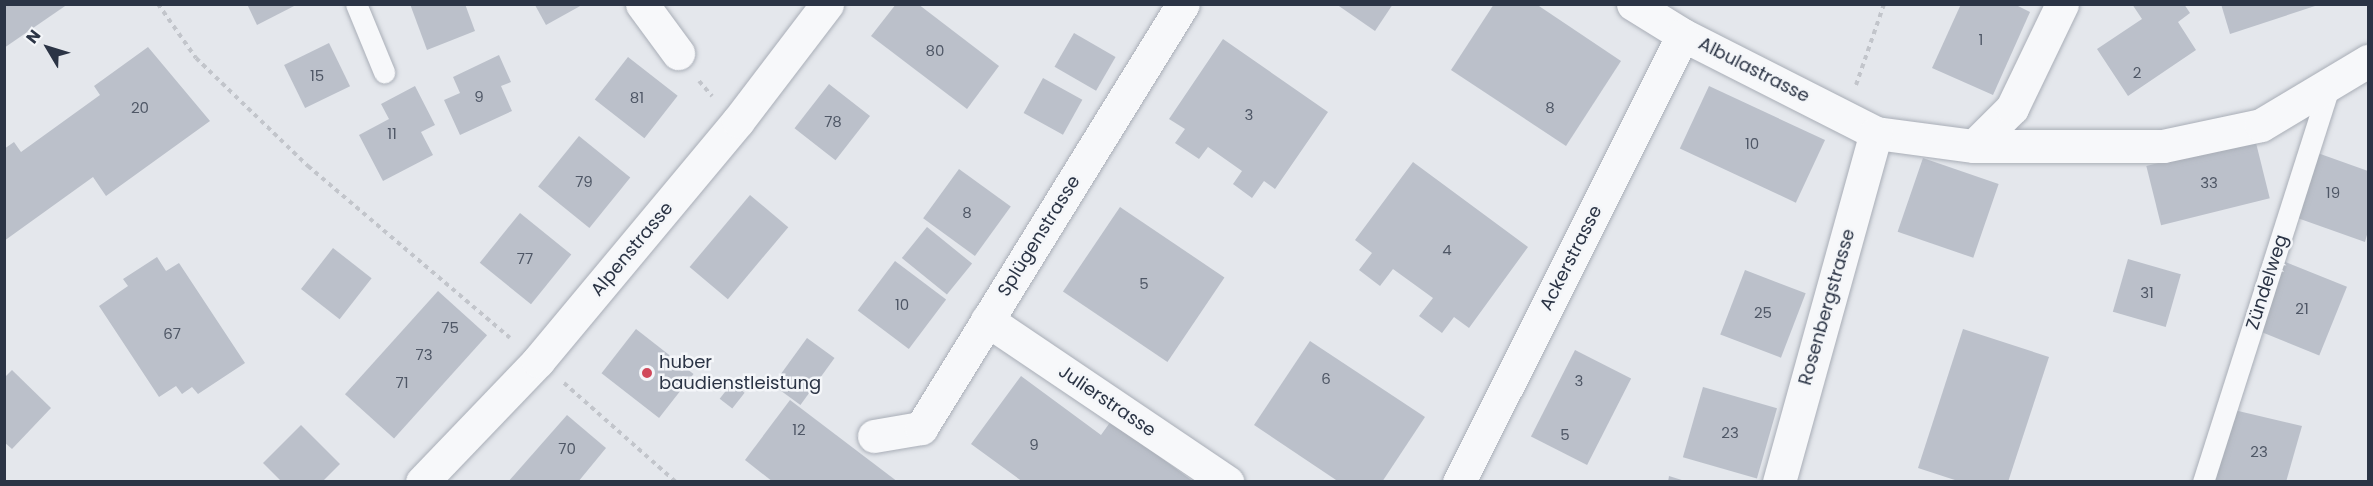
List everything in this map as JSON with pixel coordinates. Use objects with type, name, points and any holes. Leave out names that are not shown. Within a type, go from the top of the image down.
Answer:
[{"type":"street","points":[[642,4],[678,53]]},
{"type":"street","name":"Alpenstrasse","points":[[424,481],[538,361],[738,121],[827,4]]},
{"type":"street","name":"Splügenstrasse","points":[[874,436],[921,428],[1184,4]]},
{"type":"street","name":"Albulastrasse","points":[[1633,4],[1683,35],[1876,133]]},
{"type":"street","points":[[1974,146],[2012,108],[2062,4]]},
{"type":"street","name":"Ackerstrasse","points":[[1459,482],[1683,35]]},
{"type":"street","points":[[1876,133],[1974,146],[2163,146],[2261,125],[2368,61]]},
{"type":"street","name":"Rosenbergstrasse","points":[[1779,482],[1876,133]]},
{"type":"street","name":"Julierstrasse","points":[[987,320],[1227,482]]},
{"type":"lane","points":[[356,4],[384,72]]},
{"type":"lane","name":"Zündelweg","points":[[2203,482],[2330,83]]},
{"type":"path","points":[[158,4],[196,58],[308,166],[538,361],[676,482]]},
{"type":"path","points":[[1845,116],[1884,4]]},
{"type":"path","points":[[678,53],[701,84],[738,121]]},
{"type":"building","points":[[4,4],[68,4],[4,48]]},
{"type":"building","points":[[247,4],[298,4],[257,25]]},
{"type":"building","points":[[410,4],[465,4],[475,31],[427,50]]},
{"type":"building","points":[[896,4],[918,4],[999,66],[967,109],[871,36]]},
{"type":"building","points":[[1336,4],[1393,4],[1375,31]]},
{"type":"building","points":[[1494,4],[1536,4],[1621,61],[1566,146],[1451,70]]},
{"type":"building","points":[[1961,4],[2014,4],[2030,12],[1993,95],[1932,68]]},
{"type":"building","points":[[2132,4],[2184,4],[2190,13],[2178,22],[2196,50],[2128,96],[2097,49],[2142,19]]},
{"type":"building","points":[[2221,4],[2314,4],[2315,6],[2230,34]]},
{"type":"building","points":[[535,5],[582,5],[546,25]]},
{"type":"building","points":[[1074,33],[1116,57],[1096,91],[1054,67]]},
{"type":"building","points":[[1223,39],[1328,112],[1275,189],[1264,181],[1252,198],[1233,184],[1242,171],[1208,147],[1199,159],[1175,143],[1185,129],[1169,119]]},
{"type":"building","points":[[329,43],[350,86],[305,108],[284,65]]},
{"type":"building","points":[[148,47],[210,121],[106,196],[93,177],[4,241],[4,149],[14,142],[21,152],[100,95],[94,86]]},
{"type":"building","points":[[499,55],[511,82],[501,86],[512,111],[460,135],[444,100],[460,93],[453,77]]},
{"type":"building","points":[[628,57],[678,96],[644,138],[595,100]]},
{"type":"building","points":[[1043,78],[1082,100],[1063,135],[1024,113]]},
{"type":"building","points":[[829,84],[870,116],[835,160],[795,128]]},
{"type":"building","points":[[415,86],[435,125],[421,132],[433,155],[383,181],[359,135],[389,119],[381,104]]},
{"type":"building","points":[[1709,86],[1825,140],[1796,203],[1680,149]]},
{"type":"building","points":[[579,136],[630,178],[589,228],[538,187]]},
{"type":"building","points":[[2255,139],[2270,198],[2161,225],[2146,166]]},
{"type":"building","points":[[2312,151],[2368,171],[2368,231],[2365,242],[2289,215]]},
{"type":"building","points":[[1923,158],[1999,184],[1973,258],[1898,232]]},
{"type":"building","points":[[1413,162],[1528,247],[1469,328],[1454,317],[1442,333],[1419,316],[1433,298],[1393,269],[1380,286],[1359,270],[1372,253],[1355,240]]},
{"type":"building","points":[[959,169],[1011,207],[975,256],[923,218]]},
{"type":"building","points":[[750,195],[788,227],[728,299],[690,267]]},
{"type":"building","points":[[1120,207],[1224,277],[1167,362],[1063,292]]},
{"type":"building","points":[[520,213],[571,255],[531,304],[480,263]]},
{"type":"building","points":[[927,227],[972,264],[947,295],[902,258]]},
{"type":"building","points":[[333,248],[372,278],[340,319],[301,289]]},
{"type":"building","points":[[157,257],[166,271],[179,263],[245,363],[198,394],[192,387],[182,394],[176,386],[159,397],[99,306],[128,286],[123,279]]},
{"type":"building","points":[[2128,259],[2181,274],[2166,327],[2113,312]]},
{"type":"building","points":[[895,261],[946,300],[909,349],[858,311]]},
{"type":"building","points":[[2283,261],[2347,287],[2319,355],[2255,330]]},
{"type":"building","points":[[1745,270],[1806,293],[1781,358],[1720,334]]},
{"type":"building","points":[[438,291],[487,335],[394,438],[345,394]]},
{"type":"building","name":"huber baudienstleistung","points":[[636,329],[694,374],[659,418],[602,373]]},
{"type":"building","points":[[1963,329],[2049,357],[2008,482],[1961,482],[1918,468]]},
{"type":"building","points":[[807,338],[835,358],[800,405],[773,385]]},
{"type":"building","points":[[1310,341],[1425,417],[1382,482],[1339,482],[1254,425]]},
{"type":"building","points":[[1575,350],[1631,379],[1587,465],[1531,436]]},
{"type":"building","points":[[12,370],[51,408],[12,449],[4,442],[4,378]]},
{"type":"building","points":[[1021,376],[1101,435],[1111,421],[1194,482],[1023,482],[971,444]]},
{"type":"building","points":[[732,383],[745,393],[732,409],[720,399]]},
{"type":"building","points":[[1703,387],[1777,408],[1757,478],[1683,457]]},
{"type":"building","points":[[790,400],[898,482],[773,482],[745,460]]},
{"type":"building","points":[[2234,410],[2302,426],[2286,482],[2215,482]]},
{"type":"building","points":[[567,415],[606,448],[578,482],[508,482]]},
{"type":"building","points":[[301,425],[340,464],[322,482],[282,482],[263,463]]},
{"type":"building","points":[[1669,476],[1685,481],[1685,482],[1668,482]]},
{"type":"place","name":"huber baudienstleistung","points":[[647,373]]}]
